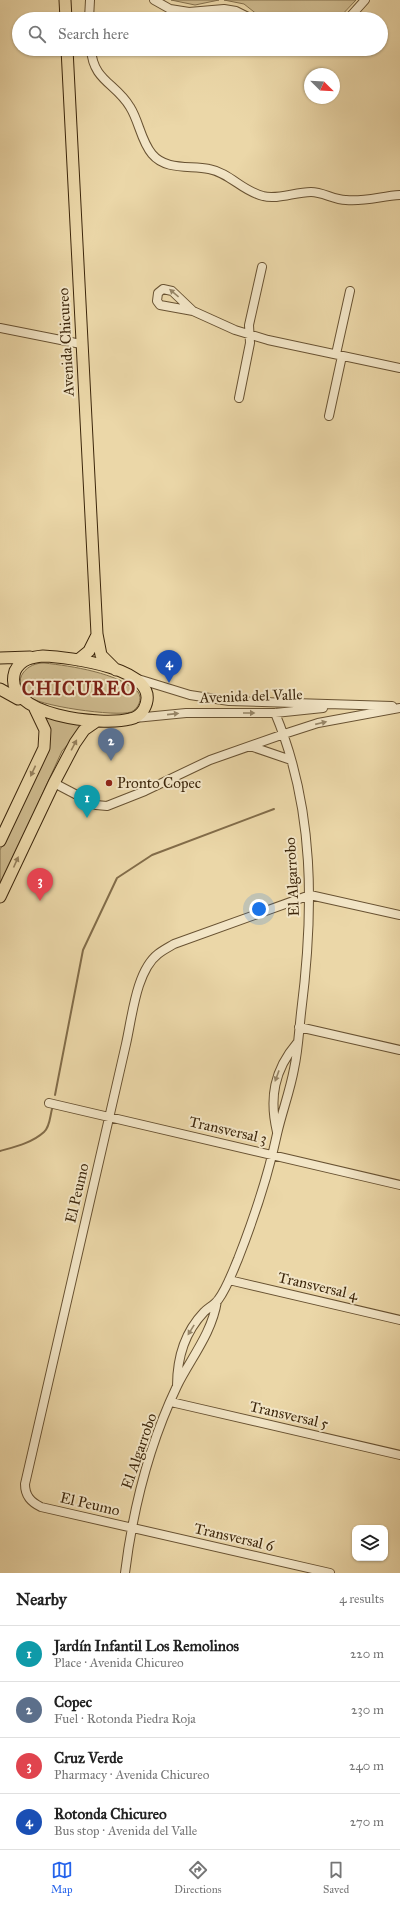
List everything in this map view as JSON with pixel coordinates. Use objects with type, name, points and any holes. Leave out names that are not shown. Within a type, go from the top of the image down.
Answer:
[{"type":"main road","points":[[65,0],[66,12]]},
{"type":"main road","name":"Avenida Chicureo","points":[[67,56],[97,634],[101,655],[116,670]]},
{"type":"main road","name":"Avenida Chicureo","points":[[78,660],[85,656],[97,634]]},
{"type":"main road","points":[[0,658],[50,656],[78,660],[116,670],[138,679],[145,688],[147,700],[143,711],[134,718],[120,721],[97,721],[62,716],[35,709],[0,689]]},
{"type":"main road","points":[[18,699],[13,689],[13,675],[23,662],[35,657]]},
{"type":"main road","points":[[0,841],[44,748],[45,730],[35,709]]},
{"type":"main road","points":[[0,897],[54,783],[80,734],[97,721]]},
{"type":"street","points":[[89,12],[90,0]]},
{"type":"street","points":[[154,0],[170,9],[189,12],[224,9],[238,12]]},
{"type":"street","points":[[354,12],[365,0]]},
{"type":"street","points":[[91,56],[97,72],[130,107],[152,154],[164,162],[178,167],[210,169],[225,174],[249,191],[264,197],[313,192],[327,194],[344,200],[363,200],[378,196],[400,195]]},
{"type":"street","points":[[239,398],[250,343],[249,325],[262,267]]},
{"type":"street","points":[[329,416],[350,291]]},
{"type":"street","points":[[194,311],[218,324],[250,335],[400,368]]},
{"type":"street","points":[[0,328],[81,344]]},
{"type":"street","name":"Avenida del Valle","points":[[138,679],[179,692],[223,700],[370,705],[400,708]]},
{"type":"street","name":"Avenida del Valle","points":[[134,718],[186,713],[275,713],[370,705]]},
{"type":"street","points":[[54,783],[96,804],[107,806],[145,791],[210,760],[284,734],[318,724],[400,708]]},
{"type":"street","name":"El Algarrobo","points":[[275,713],[284,734],[303,805],[310,895],[305,974],[295,1066],[277,1133]]},
{"type":"street","points":[[249,746],[291,760]]},
{"type":"street","points":[[310,895],[400,915]]},
{"type":"street","name":"El Peumo","points":[[131,1527],[41,1506],[30,1499],[25,1488],[25,1478],[140,983],[144,972],[154,958],[167,948],[181,941],[310,895]]},
{"type":"street","points":[[299,1027],[400,1050]]},
{"type":"street","points":[[177,1386],[177,1363],[185,1340],[204,1312],[217,1301],[229,1280],[255,1213],[273,1155],[277,1133],[273,1116],[274,1082],[281,1065],[297,1043]]},
{"type":"street","name":"Transversal 3","points":[[49,1103],[400,1185]]},
{"type":"street","name":"Transversal 4","points":[[229,1280],[400,1320]]},
{"type":"street","points":[[177,1386],[210,1326],[215,1315],[217,1301]]},
{"type":"street","name":"El Algarrobo","points":[[125,1573],[131,1527],[148,1460],[177,1386]]},
{"type":"street","name":"Transversal 5","points":[[171,1402],[400,1455]]},
{"type":"street","name":"Transversal 6","points":[[131,1527],[330,1573]]},
{"type":"shaded area","points":[[171,0],[219,0],[195,5]]},
{"type":"shaded area","points":[[224,0],[356,0],[345,12],[254,12],[244,4]]},
{"type":"shaded area","points":[[44,663],[81,668],[119,680],[138,692],[140,698],[139,704],[134,711],[131,712],[110,713],[60,707],[33,699],[26,695],[22,690],[20,684],[21,676],[35,664]]},
{"type":"shaded area","points":[[46,717],[86,724],[62,751],[0,887],[0,850],[49,748],[50,732]]},
{"type":"waterway","points":[[55,1095],[83,950],[117,878],[152,855],[274,809]]},
{"type":"waterway","points":[[0,1151],[28,1142],[44,1132],[49,1124],[52,1109]]},
{"type":"place","name":"Rotonda Chicureo","points":[[169,683]]},
{"type":"place","name":"Copec","points":[[111,761]]},
{"type":"place","name":"Pronto Copec","points":[[109,783]]},
{"type":"place","name":"Jardín Infantil Los Remolinos","points":[[87,818]]},
{"type":"place","name":"Cruz Verde","points":[[40,901]]},
{"type":"district","name":"CHICUREO","points":[[79,688]]}]
